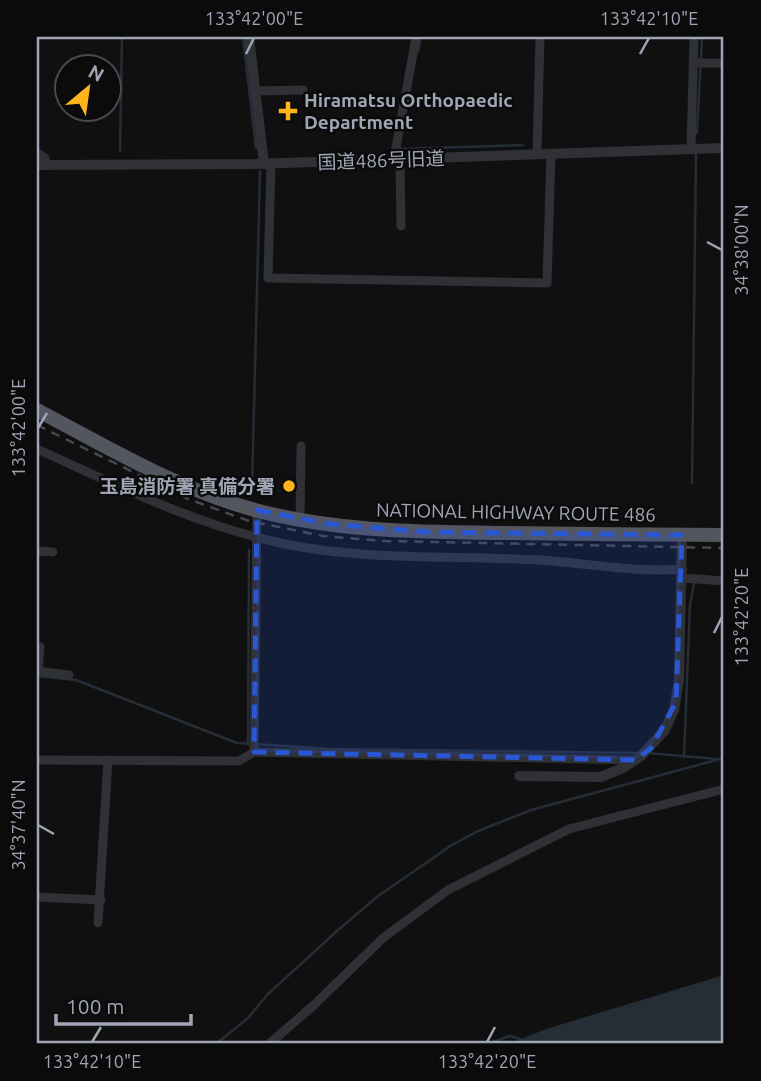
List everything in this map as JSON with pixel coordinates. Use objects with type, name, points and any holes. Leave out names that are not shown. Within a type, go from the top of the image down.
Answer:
[{"type":"highway","name":"NATIONAL HIGHWAY ROUTE 486","points":[[37,410],[153,471],[222,499],[300,520],[429,532],[724,535]]},
{"type":"street","points":[[249,37],[267,164],[268,278],[547,282],[551,154]]},
{"type":"street","points":[[401,226],[397,159],[416,37]]},
{"type":"street","points":[[537,154],[540,37]]},
{"type":"street","points":[[691,149],[698,63],[694,37]]},
{"type":"street","points":[[698,63],[724,63]]},
{"type":"street","points":[[256,91],[303,90]]},
{"type":"street","name":"国道486号旧道","points":[[41,165],[267,164],[724,148]]},
{"type":"street","points":[[37,153],[45,158],[41,165]]},
{"type":"street","points":[[300,520],[302,446]]},
{"type":"street","points":[[37,449],[173,510],[256,538],[351,554],[541,560],[683,574],[724,581]]},
{"type":"street","points":[[254,752],[257,510]]},
{"type":"street","points":[[519,776],[601,777],[638,759],[665,730],[676,702],[679,680],[682,535]]},
{"type":"street","points":[[37,551],[53,552]]},
{"type":"street","points":[[40,647],[37,671],[69,675]]},
{"type":"street","points":[[37,760],[239,761],[254,752],[638,759]]},
{"type":"street","points":[[98,923],[108,760]]},
{"type":"street","points":[[269,1044],[383,938],[448,890],[569,829],[724,789]]},
{"type":"street","points":[[37,897],[101,900]]},
{"type":"highlighted area","points":[[257,510],[330,524],[429,532],[682,535],[676,702],[651,748],[636,760],[254,752]]},
{"type":"shaded area","points":[[724,975],[724,1044],[509,1044],[546,1029]]},
{"type":"waterway","points":[[120,151],[122,37]]},
{"type":"waterway","points":[[243,37],[256,148]]},
{"type":"waterway","points":[[418,51],[421,37]]},
{"type":"waterway","points":[[697,133],[702,37]]},
{"type":"waterway","points":[[400,147],[523,145]]},
{"type":"waterway","points":[[692,483],[696,154]]},
{"type":"waterway","points":[[252,486],[260,171]]},
{"type":"waterway","points":[[248,744],[249,550]]},
{"type":"waterway","points":[[684,757],[690,605],[694,583]]},
{"type":"waterway","points":[[37,676],[76,680],[237,743],[329,749],[637,753]]},
{"type":"waterway","points":[[647,753],[717,759]]},
{"type":"waterway","points":[[216,1044],[248,1018],[268,994],[378,896],[452,845],[478,831],[531,810],[724,758]]},
{"type":"waterway","points":[[487,1044],[510,1036],[523,1040]]},
{"type":"railway","points":[[37,425],[188,499],[249,521],[323,536],[385,541],[724,548]]},
{"type":"place","name":"Hiramatsu Orthopaedic Department","points":[[288,111]]},
{"type":"place","name":"玉島消防署 真備分署","points":[[289,486]]}]
